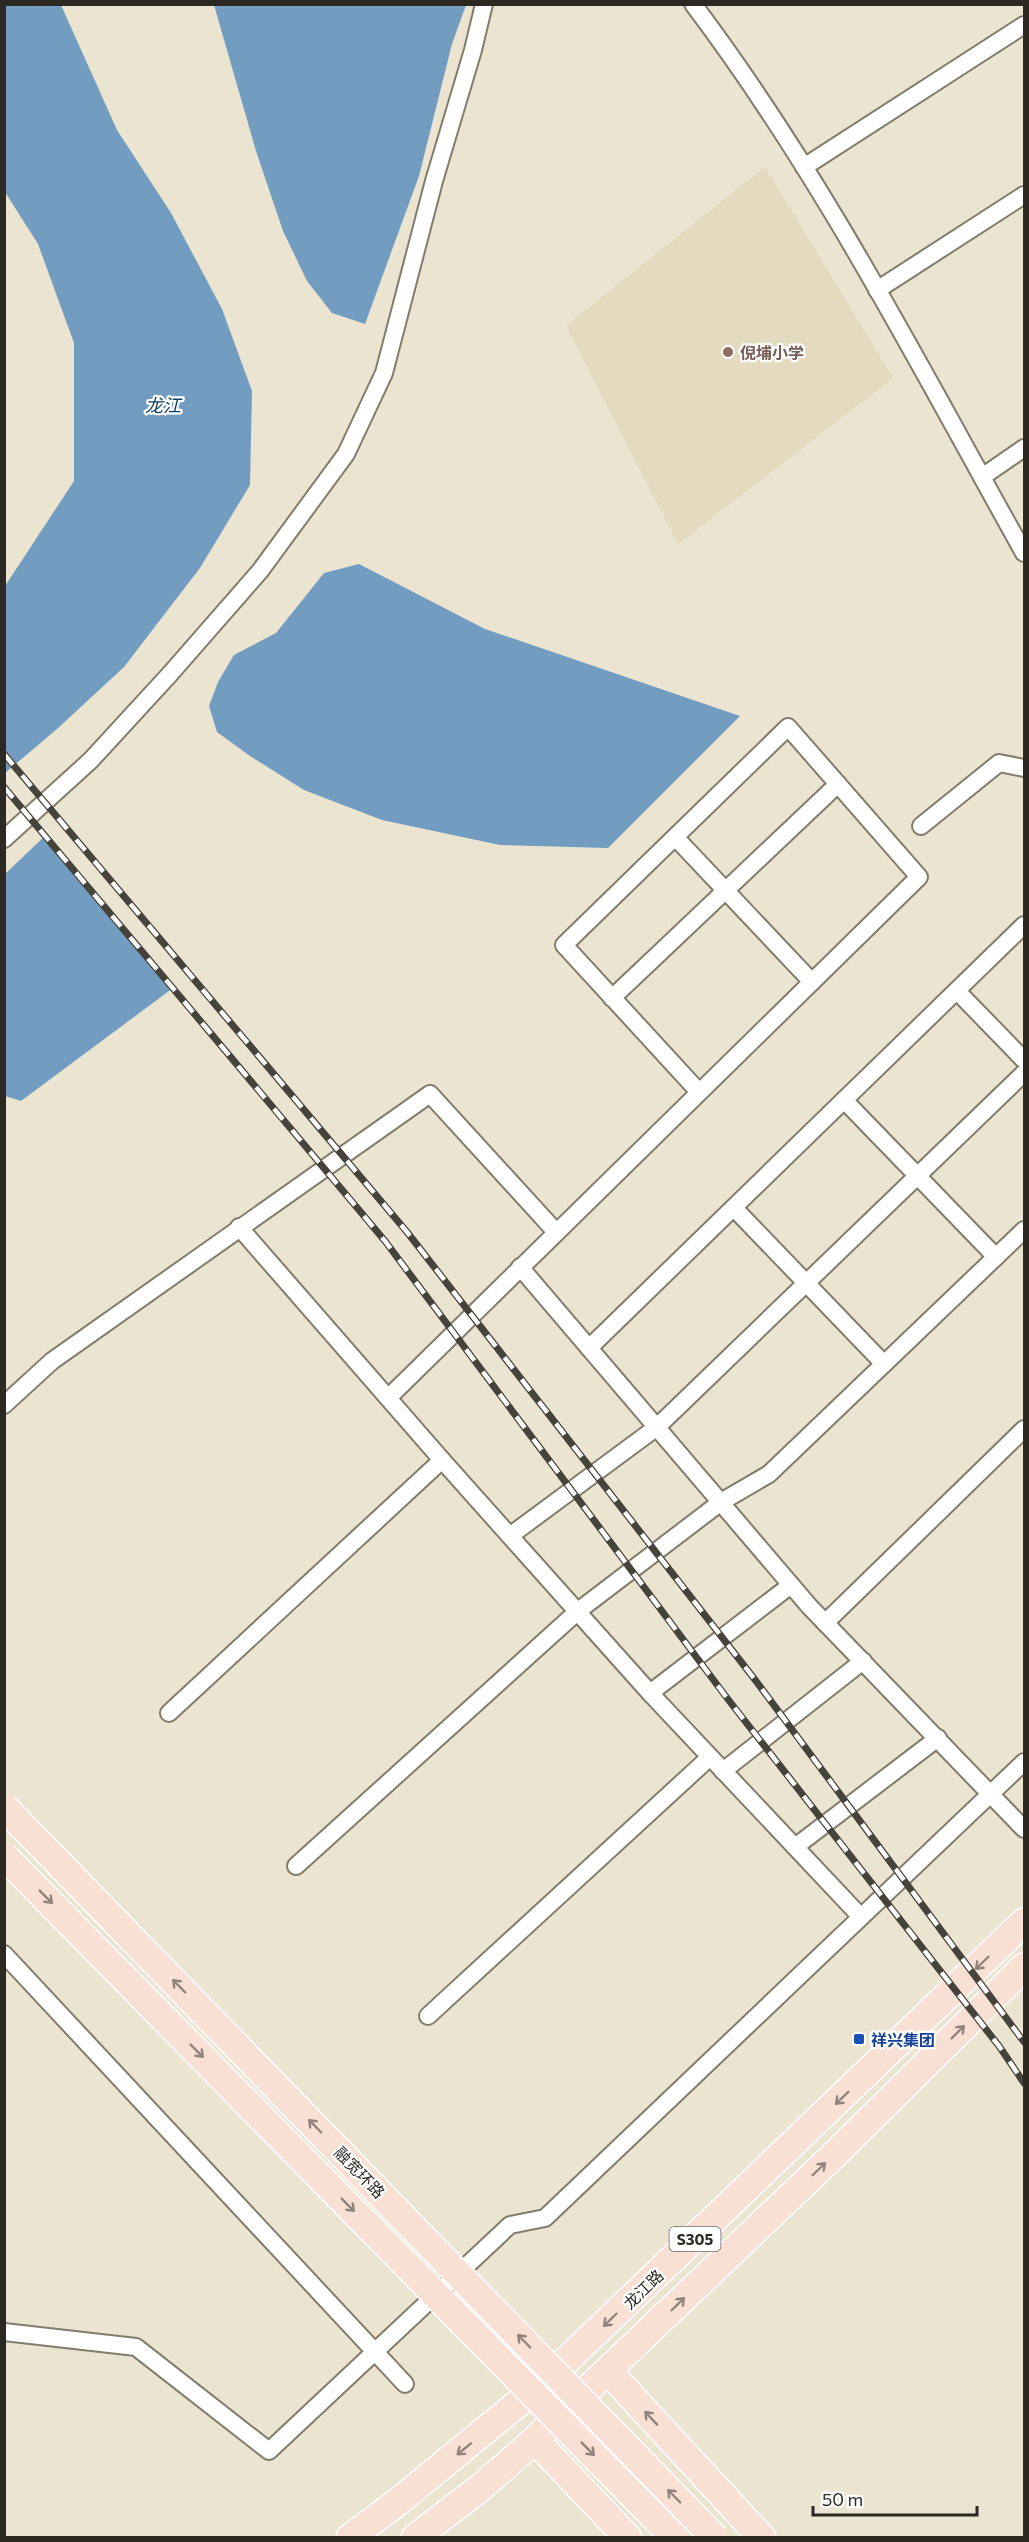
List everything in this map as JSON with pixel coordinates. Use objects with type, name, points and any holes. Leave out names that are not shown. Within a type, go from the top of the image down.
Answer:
[{"type":"main road","name":"融宽环路","points":[[4,1806],[715,2538]]},
{"type":"main road","name":"融宽环路","points":[[4,1856],[675,2538]]},
{"type":"main road","name":"龙江路","points":[[350,2538],[408,2494],[544,2382],[1024,1922]]},
{"type":"main road","name":"S305","points":[[415,2538],[480,2488],[535,2440],[831,2158],[1024,1967]]},
{"type":"main road","points":[[608,2371],[762,2538]]},
{"type":"main road","points":[[535,2440],[628,2538]]},
{"type":"street","points":[[4,839],[91,760],[170,674],[260,571],[346,454],[384,373],[434,181],[484,4]]},
{"type":"street","points":[[693,4],[764,103],[804,166],[877,290],[1024,553]]},
{"type":"street","points":[[804,166],[1024,25]]},
{"type":"street","points":[[877,290],[1024,195]]},
{"type":"street","points":[[982,477],[1024,448]]},
{"type":"street","points":[[388,1397],[919,877],[788,727],[564,945],[699,1092]]},
{"type":"street","points":[[921,826],[999,763],[1024,768]]},
{"type":"street","points":[[612,998],[838,784]]},
{"type":"street","points":[[675,837],[812,982]]},
{"type":"street","points":[[589,1348],[1024,925]]},
{"type":"street","points":[[957,991],[1024,1060]]},
{"type":"street","points":[[511,1535],[657,1427],[1024,1073]]},
{"type":"street","points":[[4,1405],[52,1361],[430,1094],[556,1232]]},
{"type":"street","points":[[844,1100],[996,1257]]},
{"type":"street","points":[[734,1208],[884,1364]]},
{"type":"street","points":[[239,1227],[442,1460],[650,1693],[861,1917]]},
{"type":"street","points":[[296,1866],[578,1611],[721,1502],[769,1474],[1024,1230]]},
{"type":"street","points":[[520,1267],[825,1623],[1024,1829]]},
{"type":"street","points":[[825,1623],[1024,1429]]},
{"type":"street","points":[[169,1713],[442,1460]]},
{"type":"street","points":[[650,1693],[791,1585]]},
{"type":"street","points":[[723,1771],[863,1661]]},
{"type":"street","points":[[795,1847],[938,1738]]},
{"type":"street","points":[[428,2016],[710,1757]]},
{"type":"street","points":[[4,2332],[136,2347],[268,2451],[510,2225],[545,2218],[1024,1762]]},
{"type":"street","points":[[4,1954],[405,2384]]},
{"type":"shaded area","name":"倪埔小学","points":[[765,167],[893,378],[678,544],[566,326]]},
{"type":"water","name":"龙江","points":[[5,4],[61,5],[117,130],[171,213],[222,309],[252,391],[250,485],[200,568],[124,667],[5,773],[5,586],[74,481],[74,343],[38,244],[5,192]]},
{"type":"water","points":[[214,5],[466,5],[452,44],[419,176],[365,324],[332,313],[307,281],[283,231],[256,151]]},
{"type":"water","points":[[359,564],[485,629],[740,716],[608,848],[500,845],[382,820],[304,790],[217,732],[209,706],[218,682],[234,655],[276,633],[324,573]]},
{"type":"water","points":[[47,834],[173,988],[21,1101],[5,1096],[5,874]]},
{"type":"railway","points":[[4,754],[407,1232],[756,1681],[1024,2042]]},
{"type":"railway","points":[[4,787],[385,1241],[727,1698],[999,2046],[1024,2083]]},
{"type":"place","name":"倪埔小学","points":[[728,352]]},
{"type":"place","name":"祥兴集团","points":[[859,2039]]}]
